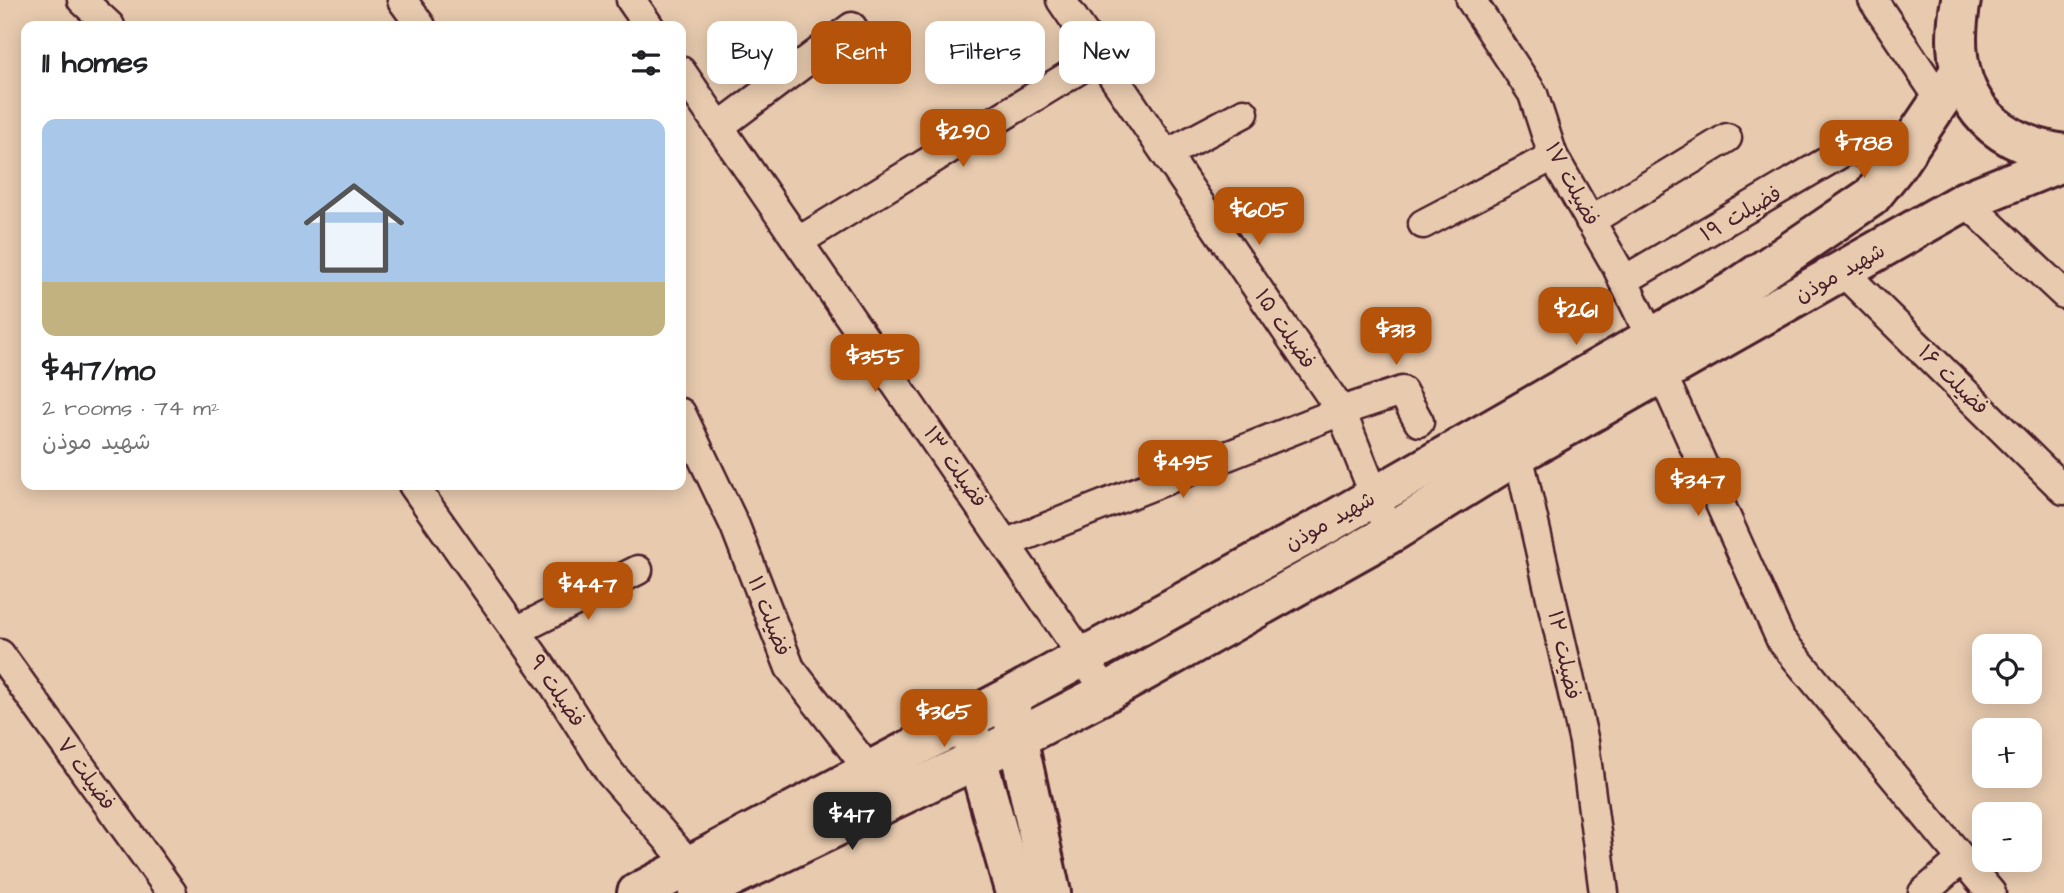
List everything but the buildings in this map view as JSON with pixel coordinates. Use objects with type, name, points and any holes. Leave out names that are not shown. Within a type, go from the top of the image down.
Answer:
[{"type":"main road","points":[[1961,0],[1950,86],[1975,105],[2000,133],[2033,149],[2064,154]]},
{"type":"main road","name":"شهید موذن","points":[[1657,356],[1733,291],[1871,197],[1896,166],[1950,86]]},
{"type":"main road","name":"شهید موذن","points":[[637,893],[708,884],[878,786],[965,720],[1374,497],[1514,437],[1657,356],[1842,271],[1965,201],[2064,161]]},
{"type":"main road","name":"شهید موذن","points":[[878,786],[979,758],[1107,692],[1391,533],[1514,437]]},
{"type":"main road","points":[[1008,698],[1051,893]]},
{"type":"main road","points":[[965,720],[979,758],[1015,893]]},
{"type":"street","points":[[82,0],[105,21]]},
{"type":"street","points":[[402,0],[417,21]]},
{"type":"street","points":[[631,0],[646,21]]},
{"type":"street","name":"فضیلت ۱۵","points":[[1061,0],[1076,21]]},
{"type":"street","name":"فضیلت ۱۷","points":[[1471,0],[1533,94],[1553,156],[1623,281],[1781,640],[1991,893]]},
{"type":"street","points":[[1873,0],[1950,86]]},
{"type":"street","points":[[720,126],[811,58]]},
{"type":"street","name":"فضیلت ۱۳","points":[[686,78],[1107,692]]},
{"type":"street","points":[[799,241],[1059,82]]},
{"type":"street","name":"فضیلت ۱۵","points":[[1120,84],[1340,411],[1391,533]]},
{"type":"street","points":[[1167,153],[1244,113]]},
{"type":"street","points":[[1590,221],[1727,138]]},
{"type":"street","name":"فضیلت ۱۹","points":[[1623,281],[1850,148],[1896,166]]},
{"type":"street","points":[[1423,224],[1553,156]]},
{"type":"street","points":[[1965,201],[2064,294]]},
{"type":"street","name":"فضیلت ۱۶","points":[[1842,271],[2064,490]]},
{"type":"street","points":[[1007,543],[1340,411],[1402,391],[1419,422]]},
{"type":"street","name":"فضیلت ۱۱","points":[[686,423],[735,526],[790,668],[878,786]]},
{"type":"street","name":"فضیلت ۱۲","points":[[1514,437],[1584,742],[1604,893]]},
{"type":"street","name":"فضیلت ۹","points":[[417,490],[516,631],[610,772],[708,884]]},
{"type":"street","points":[[516,631],[638,570]]},
{"type":"street","name":"فضیلت ۷","points":[[0,654],[173,893]]},
{"type":"street","points":[[1923,893],[1962,859]]}]
